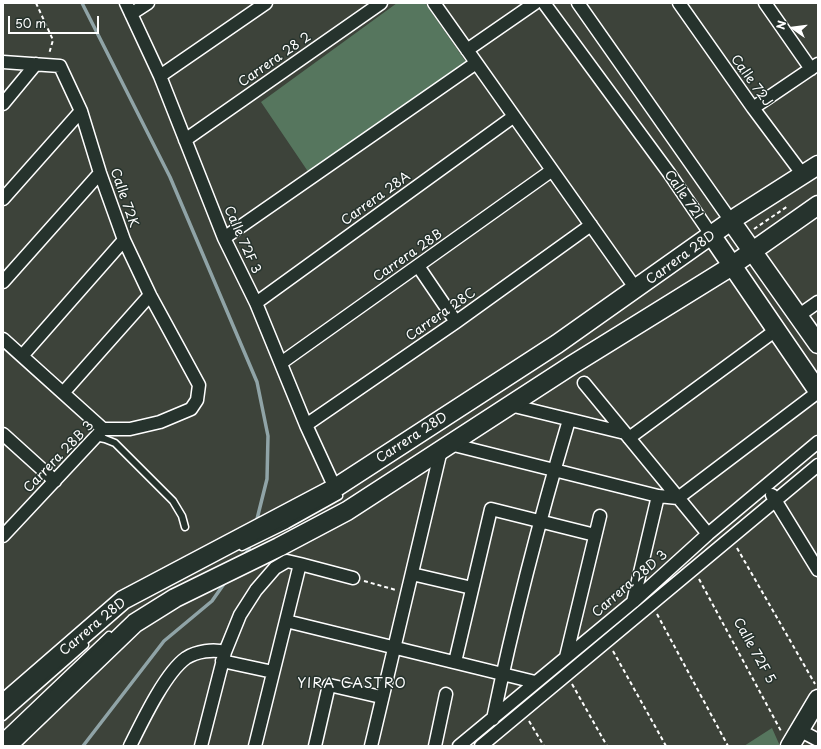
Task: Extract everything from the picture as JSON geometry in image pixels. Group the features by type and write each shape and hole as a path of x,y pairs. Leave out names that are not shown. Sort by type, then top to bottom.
{"street":[{"name":"Calle 72F 3","path":"126,3 160,76 224,238 256,303 306,426 340,490"},
{"path":"131,14 148,3"},
{"path":"160,76 266,3"},
{"name":"Carrera 28 2","path":"185,140 381,3"},
{"path":"434,3 636,290"},
{"path":"467,50 535,3"},
{"name":"Calle 72I","path":"544,3 669,173 818,392"},
{"name":"Calle 72I","path":"578,3 745,235 818,344"},
{"name":"Calle 72J","path":"678,3 805,179"},
{"path":"753,108 814,66 765,3"},
{"name":"Calle 72K","path":"3,62 60,66 81,111 100,173 124,240 150,295 199,385"},
{"path":"224,238 476,63"},
{"path":"3,104 41,65"},
{"path":"3,199 81,111"},
{"name":"Carrera 28A","path":"256,303 513,117"},
{"name":"Carrera 28D","path":"7,746 135,623 175,598 279,547 347,511 729,260 745,235 805,179 818,164"},
{"name":"Carrera 28B","path":"281,363 551,171"},
{"path":"3,282 100,173"},
{"name":"Carrera 28D","path":"3,704 124,600 196,566 290,518 340,490 636,290 714,240 745,235 818,205"},
{"name":"Carrera 28C","path":"306,426 456,322 591,225"},
{"path":"22,356 124,240"},
{"path":"418,266 456,322"},
{"path":"63,393 150,295"},
{"path":"798,316 818,302"},
{"path":"510,405 627,435 776,330"},
{"path":"3,339 63,393 99,433"},
{"path":"584,383 708,534"},
{"name":"Carrera 28B 3","path":"5,530 55,481 99,433 130,429 160,422 191,409 197,400 199,385"},
{"path":"371,746 393,648 445,447 658,496 678,498 818,392"},
{"path":"493,719 502,673 540,522 569,420"},
{"path":"3,434 55,481"},
{"name":"Carrera 28D 3","path":"460,746 535,682 633,602 708,534 818,442"},
{"path":"481,746 818,465"},
{"path":"766,486 818,570"},
{"path":"633,602 658,496"},
{"path":"455,662 491,509 595,535"},
{"path":"566,657 600,516"},
{"path":"202,746 223,657 240,615 256,590 275,568 287,561 353,578"},
{"path":"255,746 300,564"},
{"path":"412,574 472,588"},
{"path":"286,622 535,682"},
{"path":"130,746 145,716 172,671 187,658 202,652 217,650 223,657 273,672"},
{"path":"315,746 330,685 381,697"},
{"path":"435,746 446,694"},
{"path":"818,699 790,736 818,740"}],"lane":[{"path":"745,235 793,217 818,200"},
{"path":"99,433 115,444 164,491 178,507 185,527"},
{"path":"238,549 290,518"},
{"path":"175,580 196,566"},
{"path":"3,736 114,631"},
{"path":"3,717 92,639"}],"path":[{"path":"36,3 53,40 41,65"},
{"path":"745,235 788,206"},
{"path":"731,537 818,689"},
{"name":"Calle 72F 5","path":"693,569 790,736"},
{"path":"353,578 407,593"},
{"path":"651,604 728,746"},
{"path":"607,640 666,746"},
{"path":"567,674 607,746"},
{"path":"523,711 544,746"}],"green space":[{"path":"397,3 425,3 466,62 309,173 261,102"},
{"path":"772,728 780,746 744,746"}],"waterway":[{"path":"82,3 170,177 257,382 268,436 267,479 256,523"},
{"path":"244,556 249,549 250,542"},
{"path":"83,746 164,641 212,601 226,581"}],"district":[{"name":"YIRA CASTRO","path":"352,684"}]}
